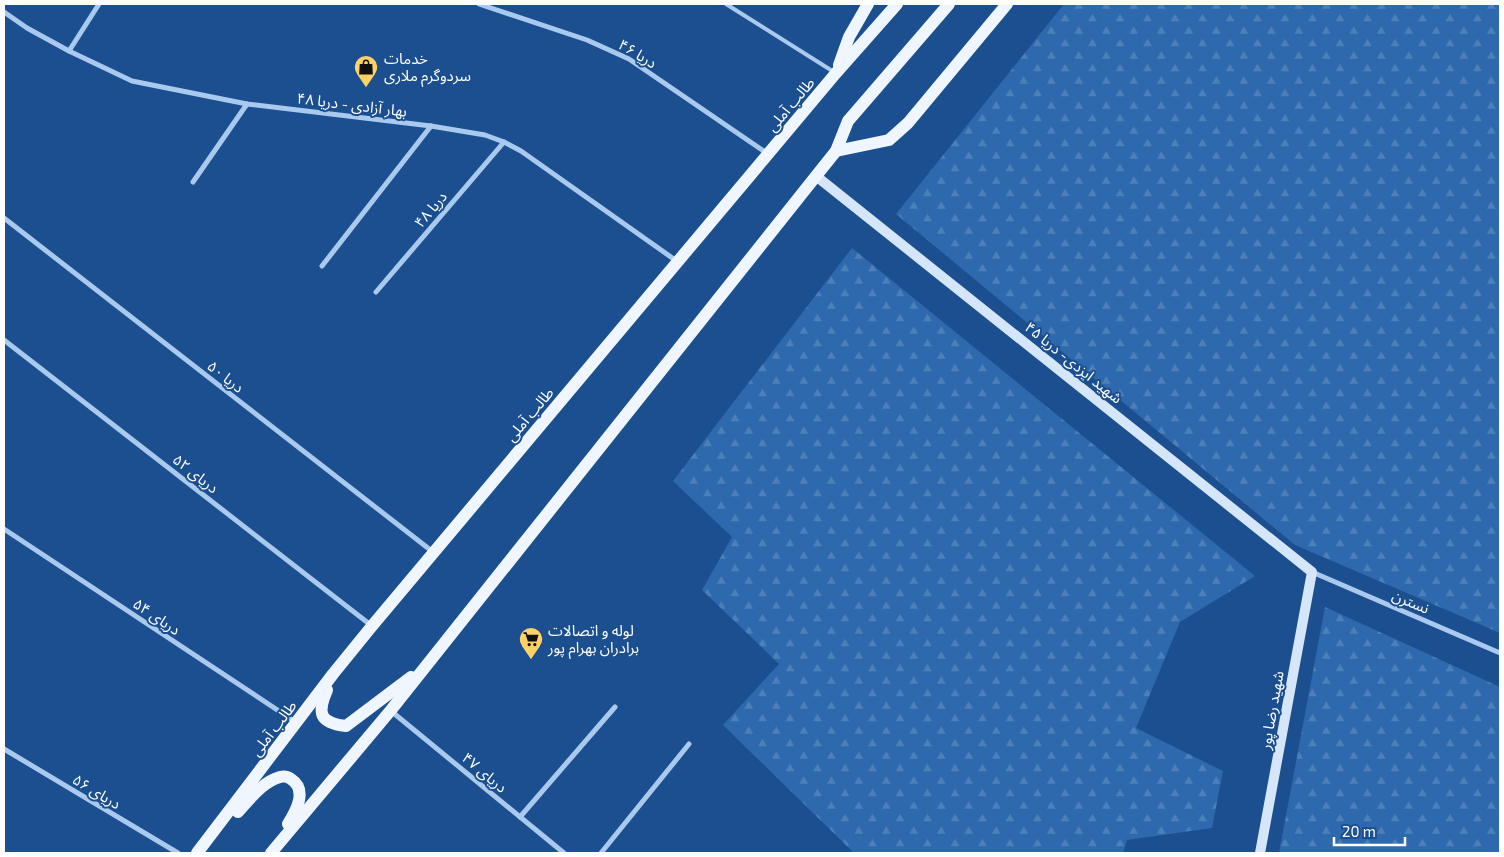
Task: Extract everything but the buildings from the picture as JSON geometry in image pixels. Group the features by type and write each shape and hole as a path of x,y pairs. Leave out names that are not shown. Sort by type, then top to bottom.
{"main road":[{"path":"836,73 849,37 868,4"},
{"name":"طالب آملی","path":"198,853 333,674 372,626 836,73 897,4"},
{"path":"272,852 391,710 836,151 848,122 949,4"},
{"path":"836,151 890,140 908,123 1007,4"},
{"path":"333,674 320,708 325,720 335,725 346,726 427,665"},
{"path":"198,853 262,786 279,777 287,776 294,781 300,796 296,810 272,852"}],"street":[{"path":"69,51 99,4"},
{"name":"دریا ۴۶","path":"479,4 587,40 629,59 769,154"},
{"name":"بهار آزادی - دریا ۴۸","path":"4,12 27,28 69,51 132,81 247,104 431,126 485,135 504,142 521,151 678,262"},
{"path":"193,182 247,104"},
{"path":"322,266 431,126"},
{"name":"دریا ۴۸","path":"376,292 504,142"},
{"name":"شهید ایزدی- دریا ۴۵","path":"816,176 1312,572"},
{"name":"دریا ۵۰","path":"4,218 433,552"},
{"name":"دریای ۵۲","path":"4,340 372,626"},
{"name":"دریای ۵۴","path":"4,529 297,723"},
{"name":"نسترن","path":"1312,572 1500,653"},
{"name":"شهید رضا پور","path":"1260,853 1312,572"},
{"path":"520,817 615,707"},
{"name":"دریای ۴۷","path":"391,710 564,853"},
{"path":"601,853 689,744"},
{"name":"دریای ۵۶","path":"4,749 178,853"}],"lane":[{"path":"726,4 836,73"}],"green space":[{"path":"1064,4 1500,4 1500,633 1295,545 896,214"},
{"path":"852,248 1255,576 1180,622 1136,728 1223,771 1212,828 1127,840 1123,853 854,853 723,725 779,664 702,590 732,537 673,481"},
{"path":"1325,607 1500,687 1500,853 1279,853"}],"place":[{"name":"خدمات سردوگرم ملاری","path":"366,88"},
{"name":"لوله و اتصالات برادران بهرام پور","path":"531,660"}]}
